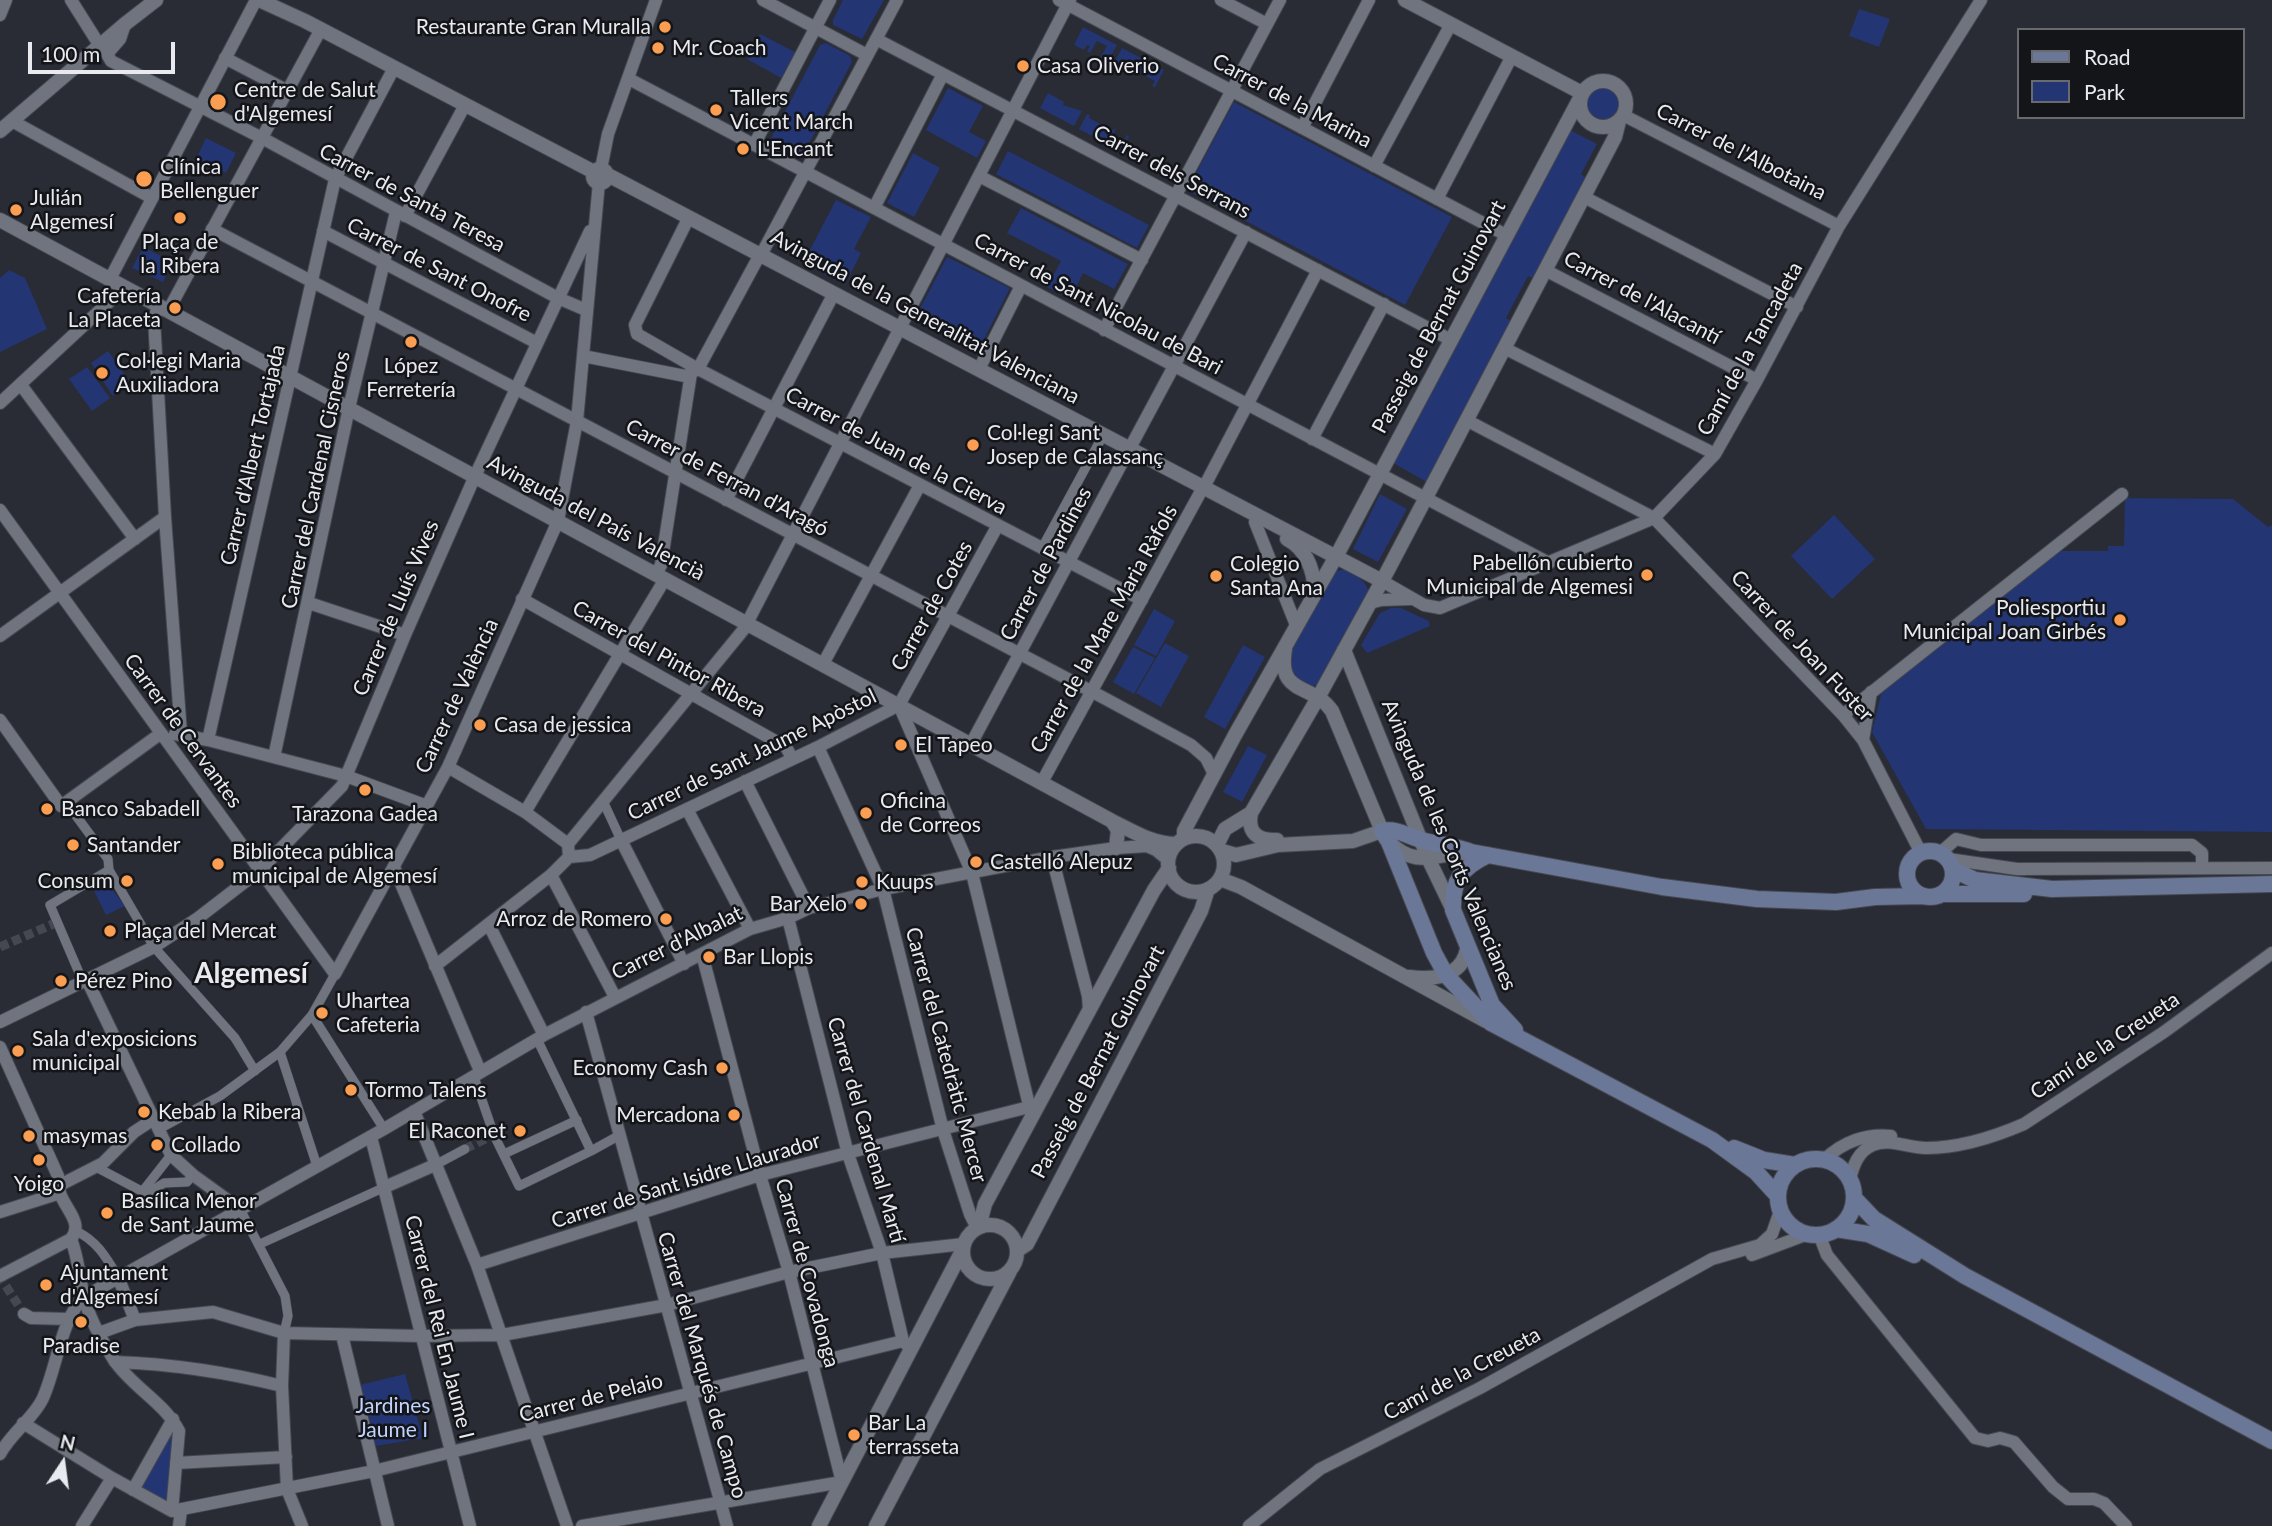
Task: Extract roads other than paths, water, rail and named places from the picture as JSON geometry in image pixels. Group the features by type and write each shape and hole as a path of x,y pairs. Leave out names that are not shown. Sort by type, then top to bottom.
{"main road":[{"path":"1385,836 1396,830 1421,840 1457,846 1471,852 1662,887 1756,899 1836,902 1943,894 2019,895 2052,889"},
{"name":"Avinguda de les Corts Valencianes","path":"1385,836 1434,953 1446,975 1490,1023 1510,1036 1532,1045"},
{"path":"1923,896 1910,886 1907,871 1909,864 1921,852 1934,851 1975,880 2052,889 2272,884"},
{"path":"1453,910 1453,894 1463,872 1488,855"},
{"path":"1943,894 1952,884 1948,860"},
{"path":"1875,897 1907,871"},
{"name":"Avinguda de les Corts Valencianes","path":"1453,910 1492,1005 1503,1019 1532,1045"},
{"path":"1532,1045 1712,1140 1764,1160 1796,1165"},
{"path":"1712,1140 1756,1172 1779,1203 1788,1223 1822,1233 1868,1234 1965,1276"},
{"path":"1779,1203 1785,1175 1796,1165 1810,1160 1824,1160 1838,1166 1850,1180 1854,1198 1847,1219 1822,1233"},
{"path":"1854,1198 1874,1219 1965,1276 2272,1441"}],"street":[{"path":"0,15 6,0"},
{"path":"71,0 100,46"},
{"path":"0,131 156,0"},
{"path":"110,279 257,0"},
{"name":"Avinguda de la Generalitat Valenciana","path":"257,0 321,29 899,331 1100,441 1129,452"},
{"name":"Avinguda de la Generalitat Valenciana","path":"268,0 305,21"},
{"name":"Carrer de València","path":"0,1212 60,1189 103,1163 134,1132 220,1096 280,1052 312,1015 394,867 448,767 558,521 577,421 595,221 608,134 656,0"},
{"path":"763,0 867,55"},
{"path":"754,145 830,0"},
{"path":"525,812 620,656 661,576 695,371 759,258 897,0"},
{"path":"1221,0 1267,24"},
{"path":"1104,330 1280,0"},
{"path":"1301,128 1369,0"},
{"path":"1405,0 1581,96"},
{"name":"Camí de la Tancadeta","path":"1382,581 1406,593 1423,606 1440,608 1654,518 1715,454 1839,226 1981,0"},
{"path":"435,966 551,875 603,801 747,623 944,245 1066,1"},
{"name":"Carrer de la Marina","path":"1066,1 1506,235"},
{"name":"Carrer de Santa Teresa","path":"125,24 120,39 109,50 108,57 111,61 261,138 558,298 586,310"},
{"path":"1374,166 1451,24"},
{"path":"180,727 154,318 212,229 321,29"},
{"name":"Carrer dels Serrans","path":"876,38 1451,340"},
{"path":"1437,199 1512,56"},
{"path":"225,58 288,91"},
{"name":"Carrer d'Albert Tortajada","path":"208,740 335,178 394,68"},
{"path":"874,208 943,74"},
{"name":"Carrer de Sant Nicolau de Bari","path":"629,79 1549,563"},
{"path":"1330,842 1302,838 1259,838 1251,830 1251,813 1382,581 1615,137 1626,105 1624,94 1614,83 1604,80 1593,82 1581,96 1581,113 1591,124 1605,127 1621,118"},
{"name":"Passeig de Bernat Guinovart","path":"1180,841 1581,96"},
{"name":"Carrer del Cardenal Cisneros","path":"274,757 349,408 386,264 401,214 464,105"},
{"name":"Carrer de l'Albotaina","path":"1621,118 1839,226"},
{"path":"12,121 152,198"},
{"name":"Avinguda de la Generalitat Valenciana","path":"601,176 686,223 759,258 831,299 979,369 1129,452 1335,556"},
{"path":"979,176 1142,260"},
{"path":"1584,197 1797,307"},
{"name":"Avinguda del País Valencià","path":"0,220 1112,821 1163,844 1180,841"},
{"name":"Carrer de Lluís Vives","path":"153,947 198,918 259,871 342,786 475,476 595,221"},
{"name":"Carrer de Juan de la Cierva","path":"686,223 635,325 635,332 695,371 841,443 1142,600"},
{"name":"Carrer de Ferran d'Aragó","path":"212,229 1191,745 1206,758 1214,774"},
{"name":"Carrer de Sant Onofre","path":"323,232 537,342"},
{"name":"Carrer de Pardines","path":"971,744 1246,232"},
{"name":"Carrer de la Mare Maria Ràfols","path":"1042,782 1248,405 1318,270"},
{"name":"Carrer de l'Alacantí","path":"1545,270 1757,380"},
{"path":"979,369 1021,286"},
{"path":"0,403 125,288"},
{"path":"726,500 831,299"},
{"path":"1311,439 1384,304"},
{"path":"1504,348 1715,454"},
{"path":"583,356 685,376 695,371"},
{"path":"21,385 135,539"},
{"name":"Carrer de Joan Fuster","path":"1466,420 1654,518 1843,715 1863,740 1921,852"},
{"path":"1042,548 1100,441"},
{"path":"822,664 920,485"},
{"name":"Avinguda de la Generalitat Valenciana","path":"1202,490 1293,542 1303,552 1313,573 1315,594"},
{"path":"1843,715 2122,494"},
{"name":"Carrer de Cervantes","path":"0,510 335,974"},
{"path":"0,636 165,517"},
{"path":"1255,522 1296,625"},
{"name":"Carrer de Cotes","path":"899,705 998,525"},
{"path":"1335,556 1382,581"},
{"name":"Carrer del Pintor Ribera","path":"522,599 786,747 792,758"},
{"name":"Camí de la Tancadeta","path":"1370,603 1390,599 1412,600"},
{"path":"309,603 405,635"},
{"name":"Avinguda de les Corts Valencianes","path":"1285,644 1283,670 1287,679 1298,689 1319,696 1332,711 1385,836"},
{"name":"Avinguda de les Corts Valencianes","path":"1344,650 1421,840 1453,910"},
{"path":"1863,740 1871,692"},
{"path":"899,705 972,873 1030,1112"},
{"name":"Carrer de Sant Jaume Apòstol","path":"568,850 590,855 818,747 899,705"},
{"path":"0,720 108,859 108,870 153,947 235,1038 255,1071"},
{"path":"66,805 171,728 180,727 208,740 346,776 427,806"},
{"name":"Carrer del Catedràtic Mercer","path":"818,747 883,890 943,1130 978,1228"},
{"path":"448,767 525,812 568,850"},
{"path":"745,781 809,908"},
{"path":"603,801 684,964"},
{"path":"687,809 750,929"},
{"path":"1251,813 1225,829 1219,848 1224,861 1220,879 1208,889 1200,891 1183,888 1176,883 1168,864 1180,841 1202,836 1219,848 1236,855 1278,845 1353,841 1385,836 1409,857 1429,858 1471,852"},
{"path":"1112,821 1118,830 1116,848"},
{"path":"2202,868 2202,853 2192,845 1981,845 1956,839 1948,860 2017,869 2272,868"},
{"name":"Carrer d'Albalat","path":"84,1297 370,1137 540,1037 750,929 788,918 809,908 883,890 1052,857 1147,846 1156,850 1168,864"},
{"path":"1052,857 1088,996 1089,1010"},
{"name":"Passeig de Bernat Guinovart","path":"978,1228 985,1204 1030,1112 1168,864"},
{"path":"394,867 477,1074 493,1136 519,1186 620,1135"},
{"path":"108,870 50,905 55,923 171,1154 193,1175 244,1208 285,1296 288,1316 284,1333 282,1386 287,1489 302,1526"},
{"path":"551,875 615,997"},
{"path":"1220,879 1241,887 1490,1023"},
{"name":"Passeig de Bernat Guinovart","path":"1018,1250 1027,1244 1201,911 1208,889"},
{"name":"Carrer del Cardenal Martí","path":"788,918 848,1154 882,1253 907,1345"},
{"path":"489,925 590,1151"},
{"path":"0,1022 153,947"},
{"path":"1405,976 1423,979 1446,975 1464,962 1467,949"},
{"name":"Camí de la Creueta","path":"1850,1180 1856,1160 1863,1151 1877,1144 1892,1143 1927,1149 1980,1140 2024,1124 2164,1032 2272,953"},
{"name":"Carrer de Covadonga","path":"702,954 760,1175 789,1272 842,1482"},
{"name":"Carrer del Marqués de Campo","path":"586,1012 727,1526"},
{"path":"312,1015 384,1129"},
{"path":"0,1047 58,1176 60,1189 75,1222 73,1239 84,1297 99,1333 115,1362 134,1384 173,1419 179,1431 176,1463 179,1526"},
{"path":"280,1052 317,1166"},
{"path":"414,1111 477,1265 567,1526"},
{"name":"Carrer de Sant Isidre Llaurador","path":"477,1265 760,1175 943,1130 1030,1112"},
{"path":"504,1154 577,1120"},
{"name":"Camí de la Creueta","path":"1824,1160 1851,1142 1873,1135 1895,1136 1947,1146"},
{"name":"Carrer del Rei En Jaume I","path":"370,1137 470,1526"},
{"path":"260,1244 465,1149"},
{"path":"142,1192 171,1154"},
{"path":"96,1167 147,1194 164,1183 187,1182 193,1175"},
{"name":"Camí de la Creueta","path":"1249,1526 1320,1469 1480,1388 1712,1259 1760,1245 1772,1234 1779,1203"},
{"path":"819,1526 907,1345 963,1247 978,1228 992,1225 1004,1229 1013,1238 1018,1250 1016,1262 876,1526"},
{"path":"1822,1233 1827,1255 1976,1437 1988,1441 2000,1438 2014,1442 2053,1487 2068,1499 2104,1503 2126,1526"},
{"name":"Camí de la Creueta","path":"1700,1266 1757,1254 1822,1233"},
{"path":"0,1276 73,1239 89,1237 101,1249 118,1277 135,1320"},
{"path":"963,1247 968,1269 978,1277 995,1280 1010,1272"},
{"path":"99,1333 135,1320 213,1312 284,1333 502,1335 667,1305 789,1272 882,1253 963,1247"},
{"path":"0,1454 8,1439 42,1401 57,1361 68,1319 84,1297"},
{"path":"24,1314 31,1318 68,1319"},
{"path":"342,1335 388,1526"},
{"name":"Carrer de Pelaio","path":"177,1510 374,1471 690,1393 907,1345"},
{"path":"115,1362 157,1363 230,1373 282,1386"},
{"path":"133,1490 173,1419"},
{"path":"23,1423 133,1490 177,1510"},
{"path":"176,1463 286,1457"},
{"path":"82,1526 112,1478"},
{"path":"582,1526 842,1482"}],"tunnel":[{"path":"0,947 53,924"},
{"path":"465,1149 491,1136"},
{"path":"4,1274 2,1280 24,1314"}],"place":[{"name":"Restaurante Gran Muralla","path":"665,27"},
{"name":"Mr. Coach","path":"658,48"},
{"name":"Casa Oliverio","path":"1023,66"},
{"name":"Centre de Salut d'Algemesí","path":"218,102"},
{"name":"Tallers Vicent March","path":"716,110"},
{"name":"L'Encant","path":"743,149"},
{"name":"Clínica Bellenguer","path":"144,179"},
{"name":"Julián Algemesí","path":"16,210"},
{"name":"Plaça de la Ribera","path":"180,218"},
{"name":"Cafetería La Placeta","path":"175,308"},
{"name":"López Ferretería","path":"411,342"},
{"name":"Col·legi Maria Auxiliadora","path":"102,373"},
{"name":"Col·legi Sant Josep de Calassanç","path":"973,445"},
{"name":"Pabellón cubierto Municipal de Algemesi","path":"1647,575"},
{"name":"Colegio Santa Ana","path":"1216,576"},
{"name":"Poliesportiu Municipal Joan Girbés","path":"2120,620"},
{"name":"Casa de jessica","path":"480,725"},
{"name":"El Tapeo","path":"901,745"},
{"name":"Tarazona Gadea","path":"365,790"},
{"name":"Banco Sabadell","path":"47,809"},
{"name":"Oficina de Correos","path":"866,813"},
{"name":"Santander","path":"73,845"},
{"name":"Castelló Alepuz","path":"976,862"},
{"name":"Biblioteca pública municipal de Algemesí","path":"218,864"},
{"name":"Consum","path":"127,881"},
{"name":"Kuups","path":"862,882"},
{"name":"Bar Xelo","path":"861,904"},
{"name":"Arroz de Romero","path":"666,919"},
{"name":"Plaça del Mercat","path":"110,931"},
{"name":"Bar Llopis","path":"709,957"},
{"name":"Pérez Pino","path":"61,981"},
{"name":"Uhartea Cafeteria","path":"322,1013"},
{"name":"Sala d'exposicions municipal","path":"18,1051"},
{"name":"Economy Cash","path":"722,1068"},
{"name":"Tormo Talens","path":"351,1090"},
{"name":"Kebab la Ribera","path":"144,1112"},
{"name":"Mercadona","path":"734,1115"},
{"name":"El Raconet","path":"520,1131"},
{"name":"masymas","path":"29,1136"},
{"name":"Collado","path":"157,1145"},
{"name":"Yoigo","path":"39,1160"},
{"name":"Basílica Menor de Sant Jaume","path":"107,1213"},
{"name":"Ajuntament d'Algemesí","path":"46,1285"},
{"name":"Paradise","path":"81,1322"},
{"name":"Bar La terrasseta","path":"854,1435"}],"district":[{"name":"Algemesí","path":"251,974"}],"park label":[{"name":"Jardines Jaume I","path":"393,1418"}]}
